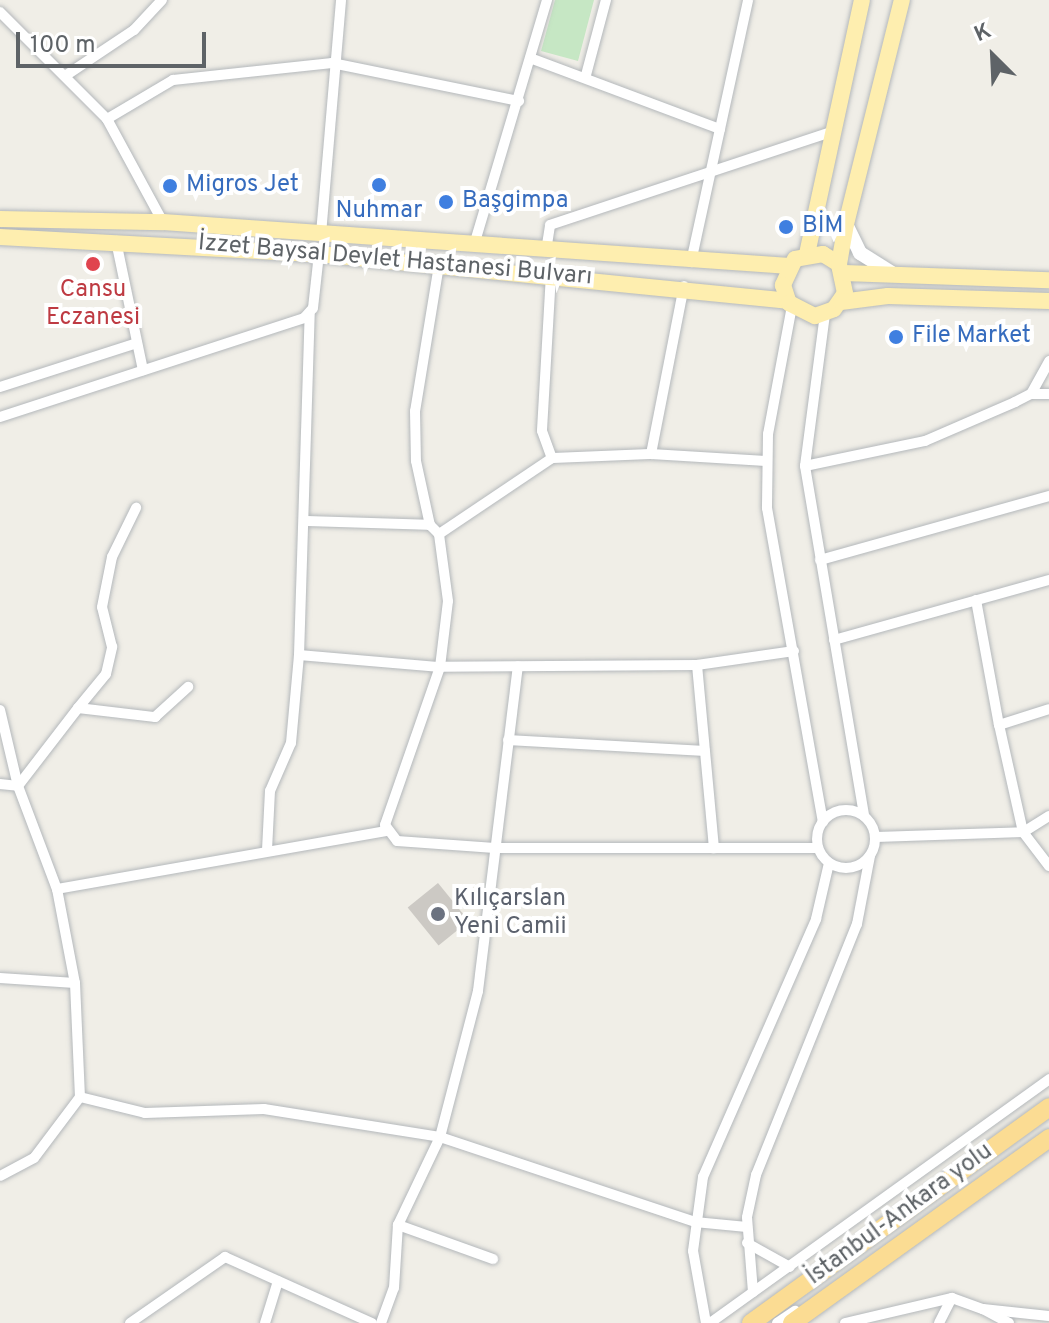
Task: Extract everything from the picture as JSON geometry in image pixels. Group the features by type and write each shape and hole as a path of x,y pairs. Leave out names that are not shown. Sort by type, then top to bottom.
{"highway":[{"name":"İstanbul-Ankara yolu","path":"751,1323 1049,1107"},
{"path":"792,1323 1049,1138"}],"main road":[{"path":"862,0 807,254 789,266 790,303 825,314 841,302 888,296 1049,301"},
{"path":"841,302 846,224 902,0"},
{"name":"İzzet Baysal Devlet Hastanesi Bulvarı","path":"0,219 163,222 691,262 789,266"},
{"path":"846,224 868,260 900,276"},
{"name":"İzzet Baysal Devlet Hastanesi Bulvarı","path":"0,237 319,254 685,285 790,303"},
{"path":"807,254 842,268 900,276 1049,280"}],"street":[{"path":"65,76 134,30 162,0"},
{"path":"321,234 332,63 341,0"},
{"path":"474,245 547,0"},
{"path":"586,75 606,0"},
{"path":"691,262 748,0"},
{"path":"0,12 107,119 163,222"},
{"path":"530,58 586,75 720,129"},
{"path":"107,119 173,80 332,63 519,101"},
{"path":"546,251 550,225 834,131"},
{"path":"116,241 143,370"},
{"path":"267,850 270,791 291,743 299,655 310,314 319,254"},
{"path":"387,831 440,667 448,601 415,411 439,265"},
{"path":"551,274 542,431 552,458"},
{"path":"651,454 685,285"},
{"path":"790,303 766,461 823,822 818,848 829,863 849,868 870,856"},
{"path":"0,417 310,314"},
{"path":"753,1292 747,1227 756,1175 857,924 876,837 864,816 805,466 825,314"},
{"path":"0,387 137,343"},
{"path":"1031,394 1049,361"},
{"path":"805,466 925,441 1031,394 1049,394"},
{"path":"304,521 435,529 552,458 651,454 766,461"},
{"path":"820,560 1049,496"},
{"path":"18,786 106,674 112,647 102,607 112,557 136,508"},
{"path":"834,640 1049,580"},
{"path":"976,600 1023,832 1049,866"},
{"path":"299,655 440,667 697,665 794,651"},
{"path":"697,665 714,848"},
{"path":"381,1323 394,1288 398,1225 440,1137 478,991 518,666"},
{"path":"78,708 155,717 188,687"},
{"path":"999,725 1049,709"},
{"path":"0,710 18,786 57,889 75,983 80,1097 34,1158 0,1176"},
{"path":"508,740 705,751"},
{"path":"0,784 18,786"},
{"path":"823,822 840,811 864,816"},
{"path":"876,837 1023,832 1049,816"},
{"path":"57,889 387,831"},
{"path":"387,831 397,841 495,848 818,848"},
{"path":"829,863 816,919 703,1177 695,1222 708,1323 1049,1079"},
{"path":"0,978 75,983"},
{"path":"80,1097 145,1113 264,1109 440,1137 695,1222 747,1227"},
{"path":"777,1323 1049,1148"},
{"path":"398,1225 493,1259"},
{"path":"747,1243 790,1267"},
{"path":"130,1323 225,1257 372,1323"},
{"path":"265,1323 278,1281"},
{"path":"939,1323 952,1298"},
{"path":"845,1323 952,1298 1012,1323 1018,1310"},
{"path":"983,1309 1018,1310 1049,1316"}],"green space":[{"path":"555,0 594,0 578,61 541,51"}],"building":[{"name":"Kılıçarslan Yeni Camii","path":"438,883 469,921 439,946 408,908"}],"place":[{"name":"Nuhmar","path":"379,185"},
{"name":"Migros Jet","path":"170,186"},
{"name":"Başgimpa","path":"446,202"},
{"name":"BİM","path":"786,227"},
{"name":"Cansu Eczanesi","path":"93,264"},
{"name":"File Market","path":"896,337"},
{"name":"Kılıçarslan Yeni Camii","path":"438,914"}]}
